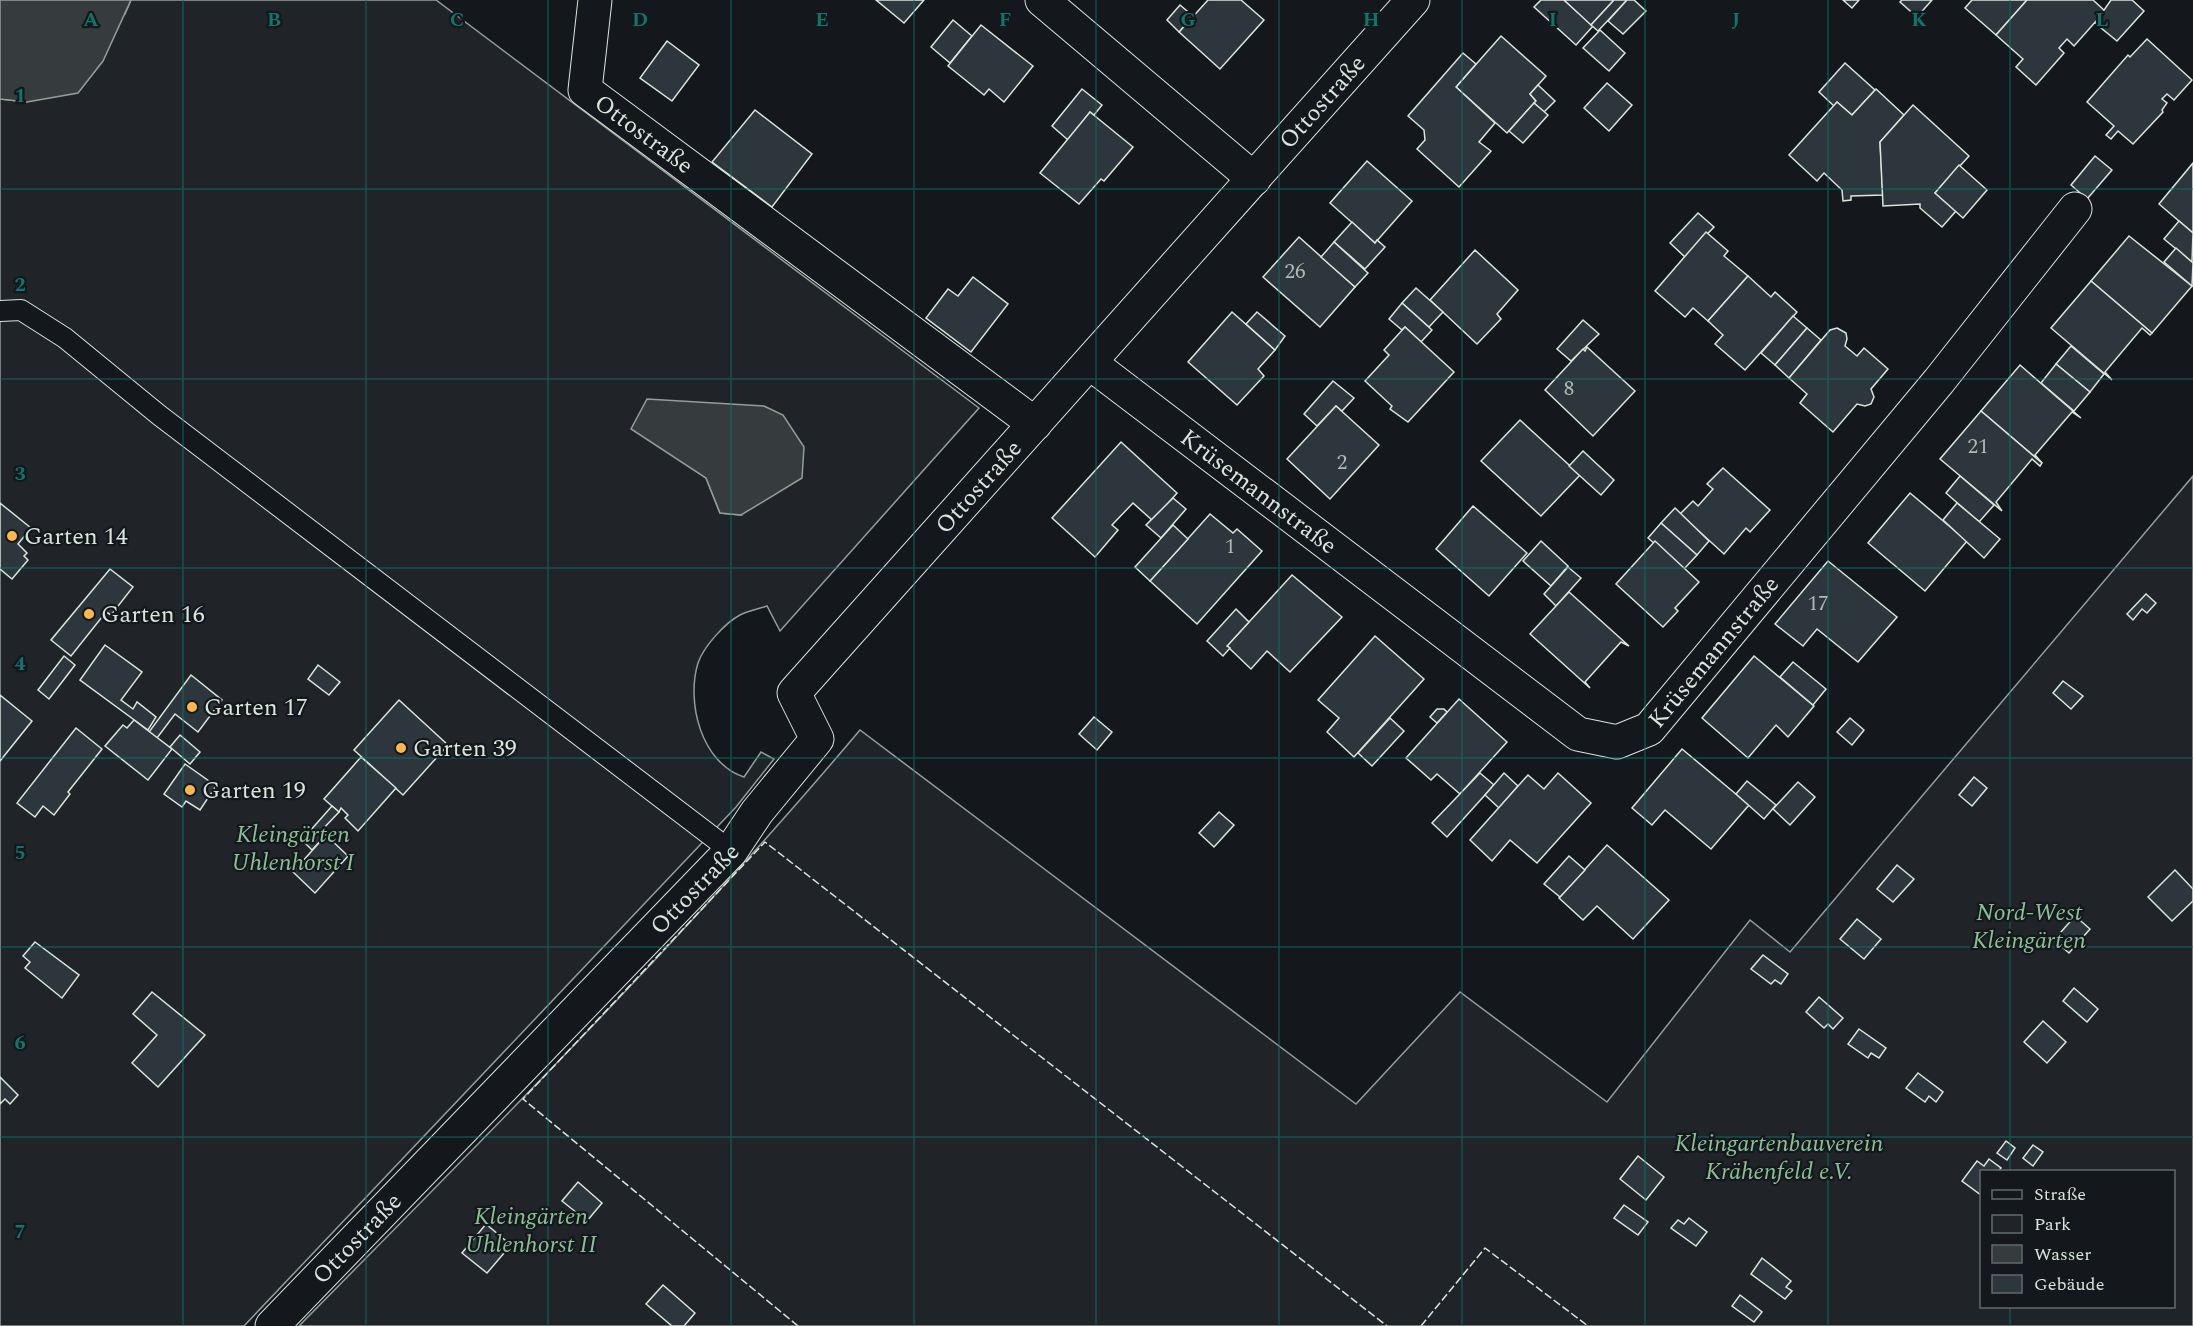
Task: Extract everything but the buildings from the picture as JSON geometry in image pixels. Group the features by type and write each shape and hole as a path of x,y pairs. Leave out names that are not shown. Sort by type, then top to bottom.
{"street":[{"name":"Ottostraße","path":"595,0 585,90 1035,424"},
{"path":"1042,0 1254,179"},
{"name":"Ottostraße","path":"272,1326 731,851 757,812 817,739 794,693 1413,0"},
{"name":"Krüsemannstraße","path":"1090,363 1578,734 1617,742 1649,729 1939,381 2075,209"}],"lane":[{"path":"0,311 21,310 65,338 178,430 731,851"}],"green space":[{"name":"Kleingärten Uhlenhorst I","path":"131,0 436,0 979,408 780,631 767,606 740,615 710,642 698,663 694,695 700,729 707,745 729,770 744,777 761,752 774,759 736,807 244,1326 0,1326 0,99 27,102 125,14","holes":["706,478 741,515 720,513"]},
{"path":"2193,476 2193,1326 299,1326 656,959 793,808 860,730 1356,1104 1460,992 1607,1102 1750,920 1790,952"}],"water":[{"path":"0,0 131,0 103,61 78,93 27,102 0,99"},
{"path":"647,399 764,406 783,415 804,447 802,478 741,515 720,513 706,478 631,429"}],"fence":[{"path":"798,1326 523,1099 765,842 1387,1326"},
{"path":"1421,1326 1485,1248 1588,1326"}],"place":[{"name":"Garten 14","path":"12,536"},
{"name":"Garten 16","path":"89,614"},
{"name":"Garten 17","path":"192,707"},
{"name":"Garten 39","path":"401,748"},
{"name":"Garten 19","path":"190,790"}],"park label":[{"name":"Nord-West Kleingärten","path":"2029,926"},
{"name":"Kleingartenbauverein Krähenfeld e.V.","path":"1779,1157"},
{"name":"Kleingärten Uhlenhorst II","path":"531,1230"}]}
